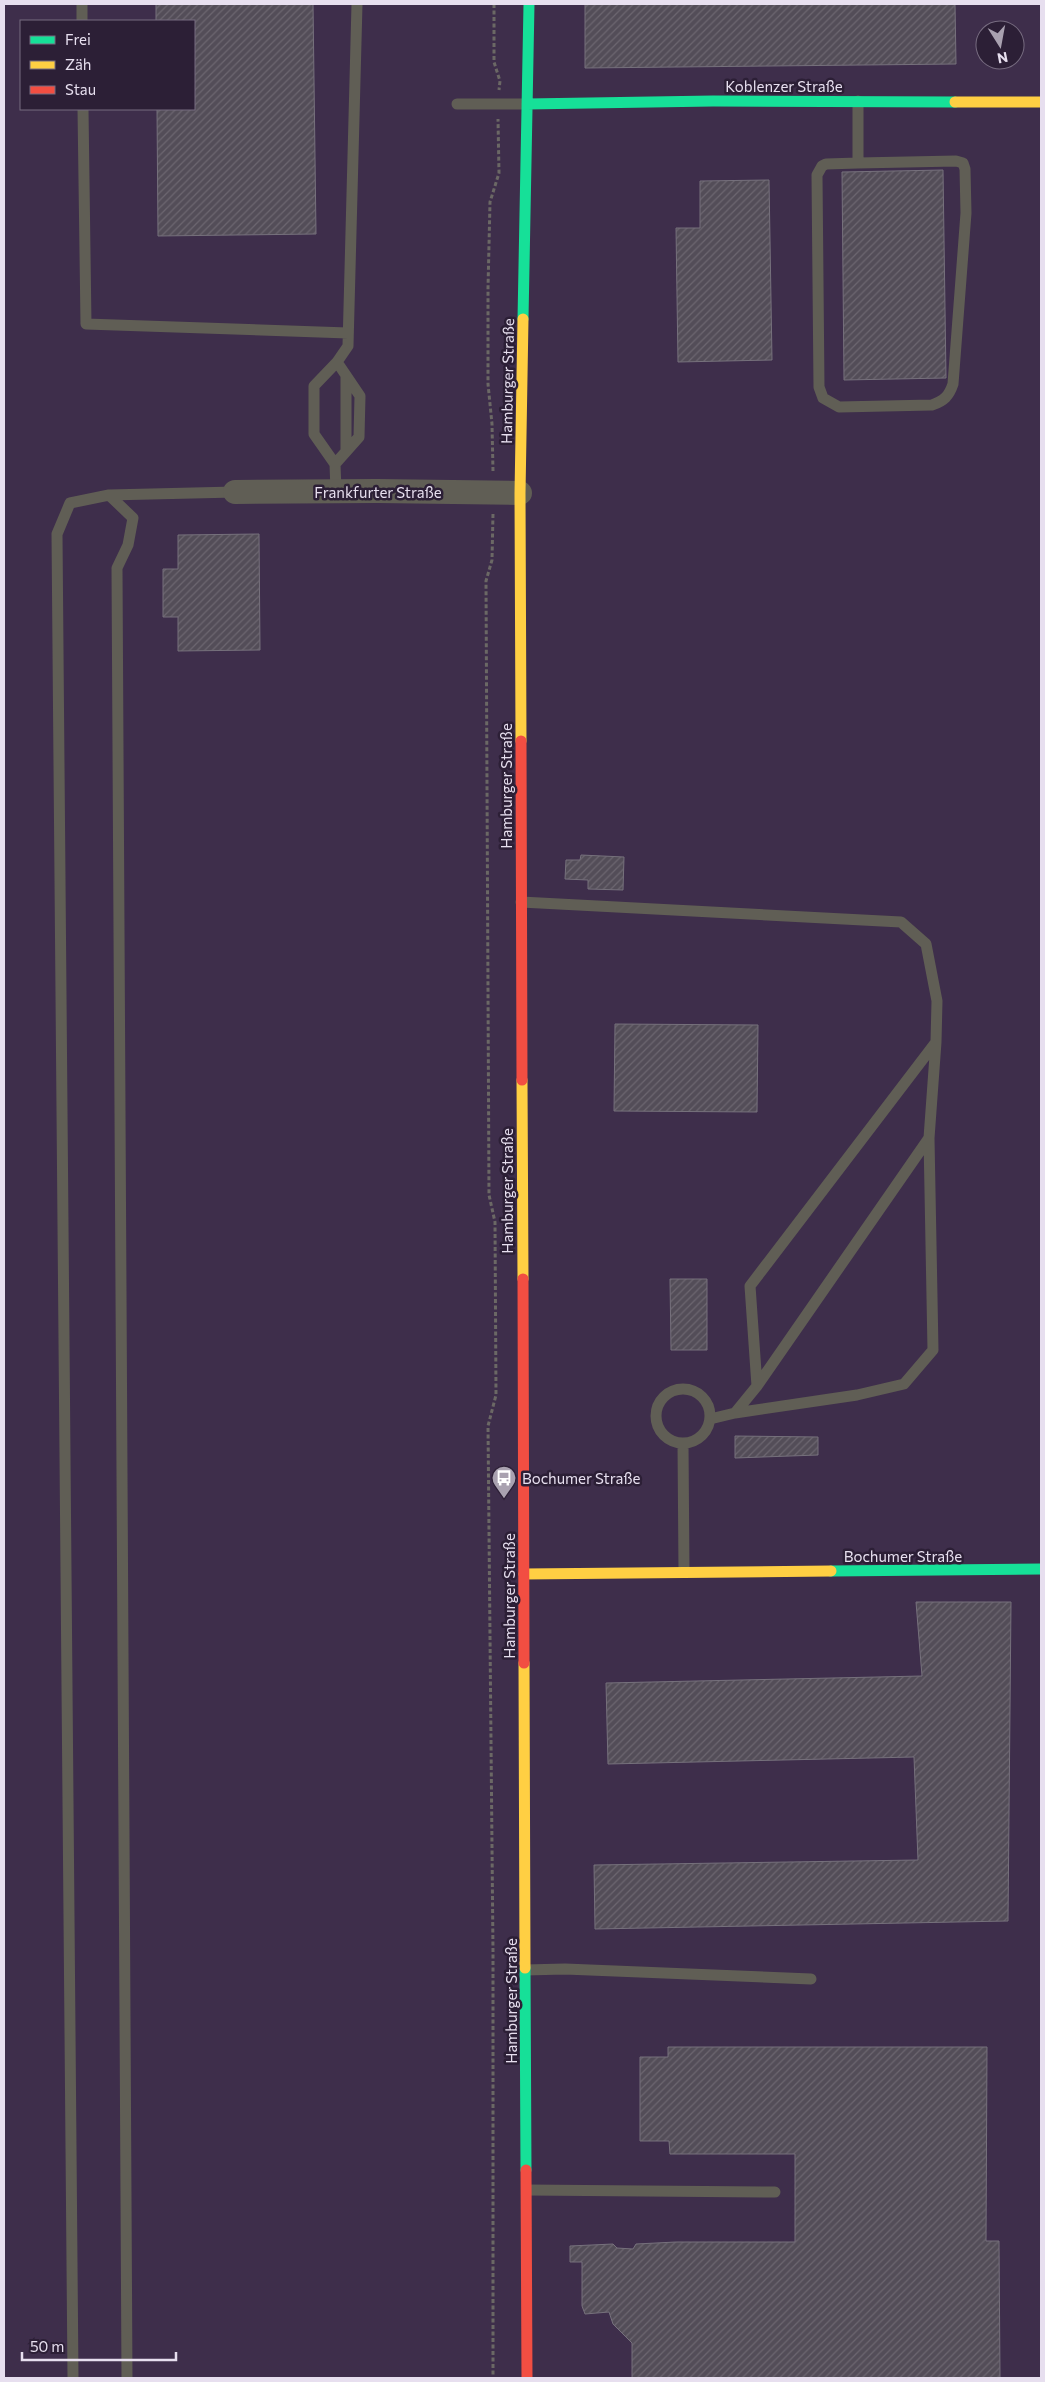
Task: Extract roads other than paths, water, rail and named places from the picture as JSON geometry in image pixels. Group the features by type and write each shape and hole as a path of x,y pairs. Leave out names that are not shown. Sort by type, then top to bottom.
{"street":[{"name":"Hamburger Straße","path":"527,2378 520,493 529,4"},
{"name":"Koblenzer Straße","path":"527,104 1041,102"},
{"name":"Frankfurter Straße","path":"235,492 520,493"},
{"name":"Bochumer Straße","path":"524,1574 1041,1569"}],"lane":[{"path":"82,4 82,20"},
{"path":"336,491 335,464 314,434 314,386 337,362 348,346 358,4"},
{"path":"858,102 858,163"},
{"path":"458,104 527,104"},
{"path":"83,110 86,324 348,333"},
{"path":"956,161 962,163 965,169 966,212 953,384 950,393 944,401 932,405 839,407 823,398 819,387 817,176 822,166 826,164 858,163 956,161"},
{"path":"335,464 359,437 360,396 337,362"},
{"path":"73,2378 57,534 70,503 109,495 235,492"},
{"path":"109,495 133,518 128,545 118,568 127,2378"},
{"path":"521,902 901,922 926,944 937,1001 929,1138 933,1350 904,1384 857,1395 735,1412 710,1419"},
{"path":"757,1386 750,1286 936,1042"},
{"path":"735,1412 757,1386 929,1138"},
{"path":"677,1390 690,1390 701,1396 709,1406 710,1419 706,1432 696,1440 683,1443 670,1440 661,1431 656,1419 658,1406 665,1396 677,1390"},
{"path":"683,1443 684,1572"},
{"path":"525,1970 575,1969 812,1979"},
{"path":"526,2190 775,2192"}],"place":[{"name":"Bochumer Straße","path":"504,1499"}]}
